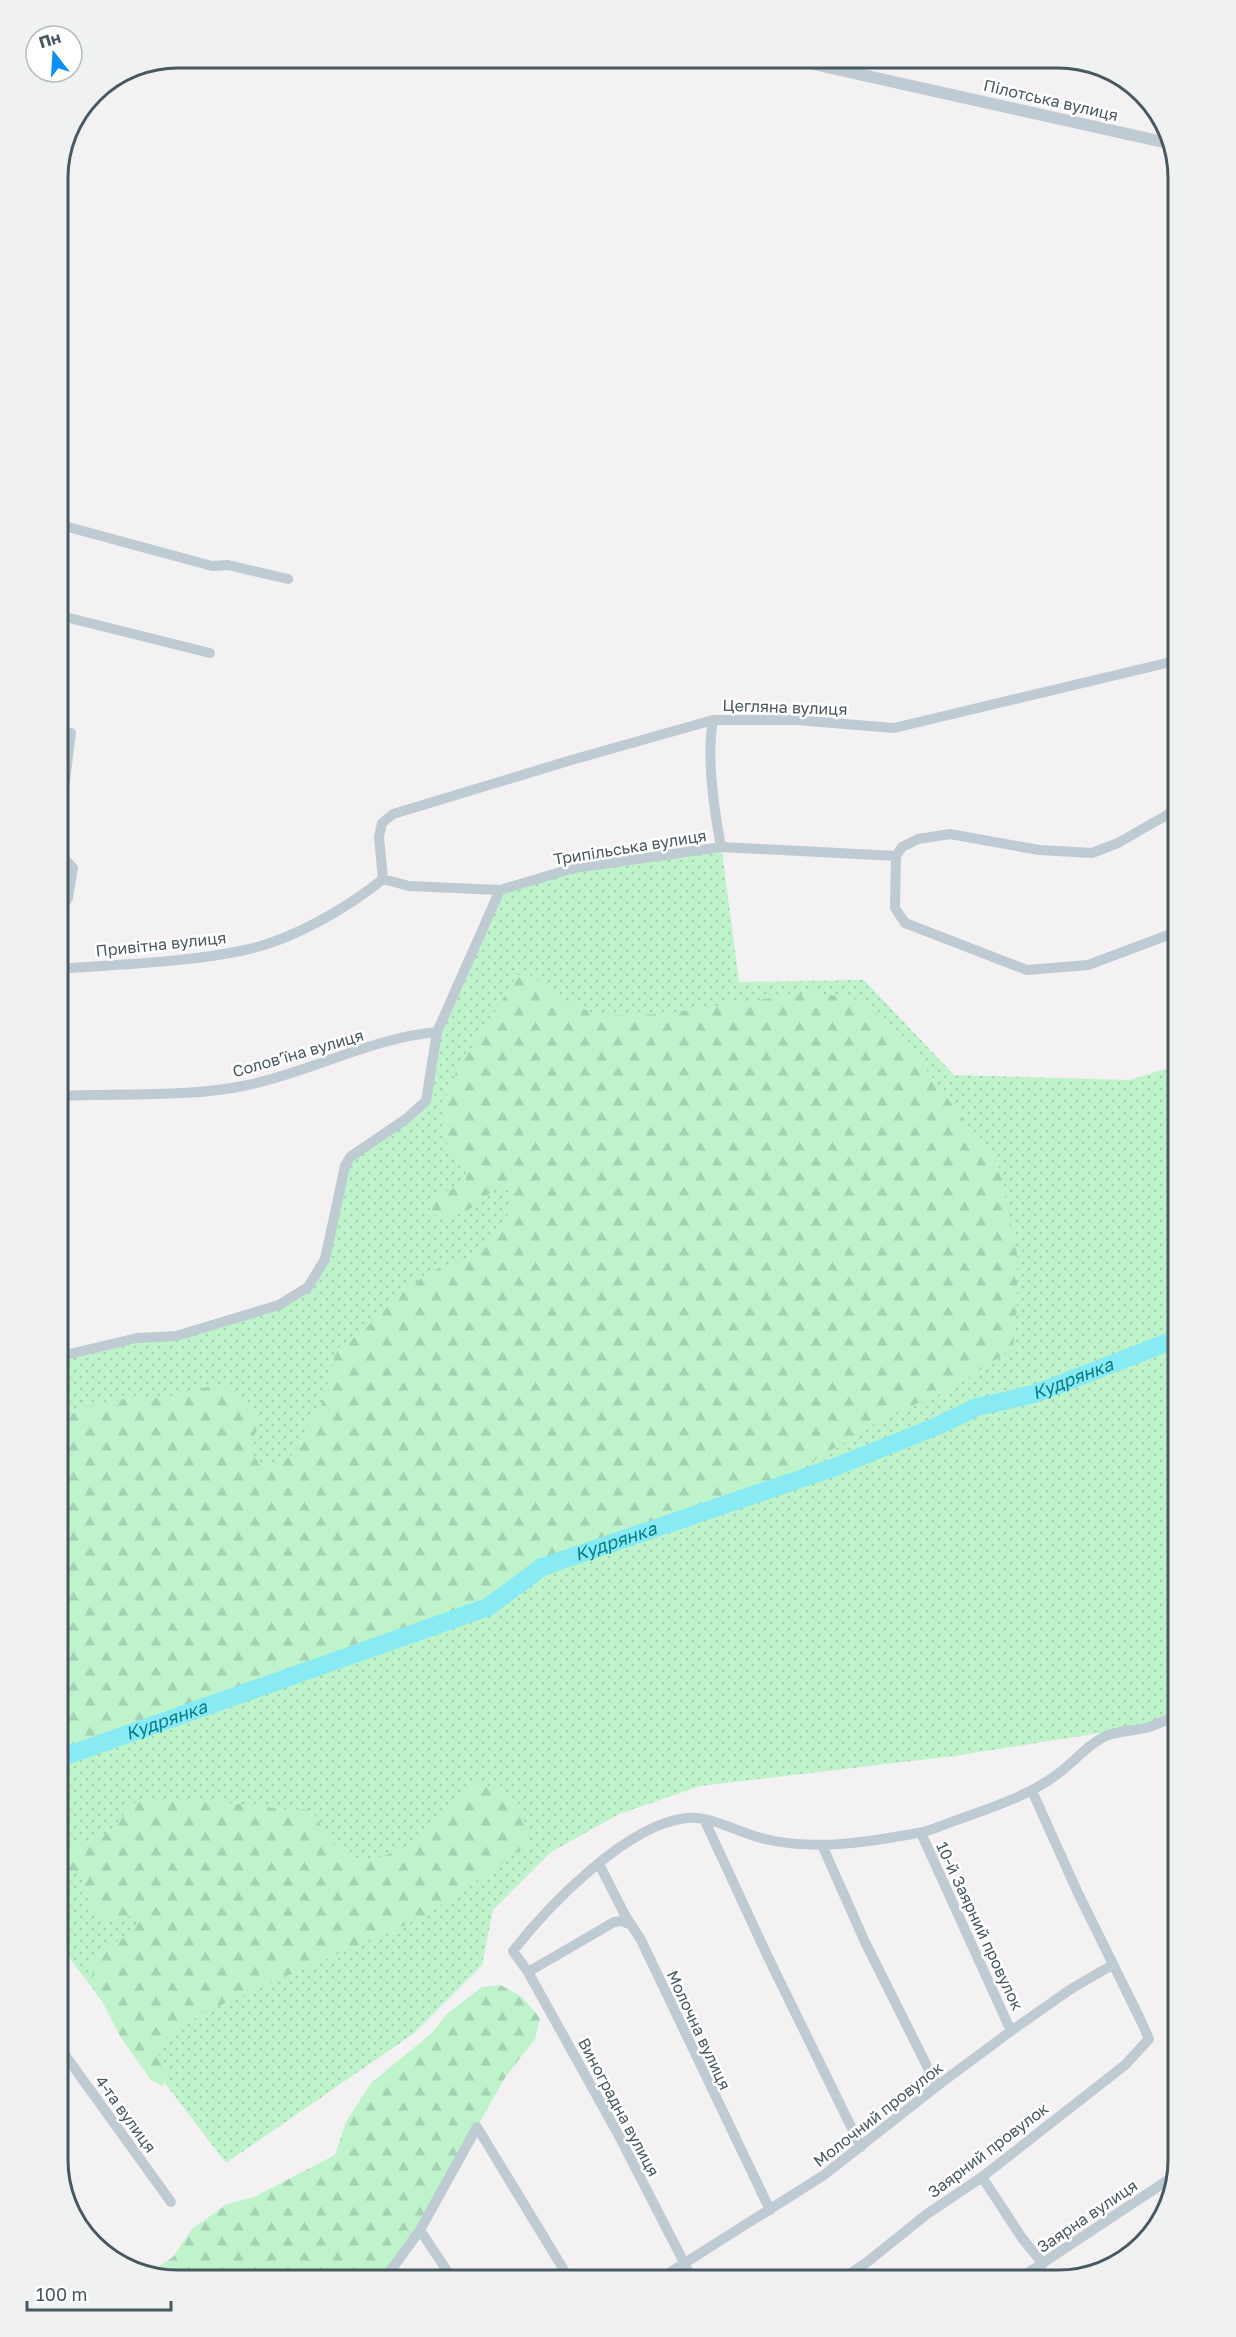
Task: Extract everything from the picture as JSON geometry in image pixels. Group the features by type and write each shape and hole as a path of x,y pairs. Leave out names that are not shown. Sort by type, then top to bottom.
{"street":[{"name":"Пілотська вулиця","path":"831,68 1163,142"},
{"path":"68,527 212,566 228,565 288,579"},
{"path":"68,618 210,653"},
{"name":"Цегляна вулиця","path":"383,879 379,837 382,823 393,814 713,720 796,720 894,728 1168,663"},
{"path":"713,720 709,739 721,847"},
{"path":"68,750 70,733"},
{"path":"1168,814 1118,843 1092,853 1039,850 950,834 918,839 902,847 896,856 896,908 905,923 1027,970 1088,965 1168,936"},
{"name":"Трипільська вулиця","path":"500,890 574,868 721,847 896,856"},
{"path":"68,863 73,868 68,898"},
{"path":"68,1354 137,1338 176,1336 279,1305 308,1287 325,1259 345,1166 350,1158 406,1119 426,1101 437,1032 500,890 409,886 383,879"},
{"name":"Привітна вулиця","path":"68,968 195,958 247,949 309,927 383,879"},
{"name":"Соловʼїна вулиця","path":"68,1096 208,1092 250,1084 393,1041 437,1032"},
{"path":"599,1864 657,1826 688,1818 704,1819 765,1839 822,1845 862,1843 921,1833 1032,1791 1059,1773 1093,1743 1107,1735 1147,1728 1168,1719"},
{"path":"1032,1791 1112,1965"},
{"path":"704,1819 766,1955 861,2147"},
{"name":"10-й Заярний провулок","path":"921,1833 1011,2031"},
{"path":"822,1845 865,1942 937,2086"},
{"name":"Молочна вулиця","path":"599,1864 641,1940 770,2210"},
{"name":"Виноградна вулиця","path":"599,1864 570,1886 513,1951 528,1971 618,2134 686,2270"},
{"path":"528,1971 614,1922 622,1921 631,1925"},
{"name":"Молочний провулок","path":"674,2270 824,2175 1011,2031 1071,1989 1112,1965"},
{"name":"Заярний провулок","path":"856,2270 1125,2065 1149,2039 1112,1965"},
{"name":"4-та вулиця","path":"68,2059 171,2202"},
{"path":"392,2269 420,2230 477,2127 564,2269"},
{"path":"982,2176 1022,2238 1043,2264"},
{"name":"Заярна вулиця","path":"1033,2270 1166,2181"},
{"path":"420,2230 446,2269"}],"green space":[{"path":"722,851 739,982 864,980 954,1075 1129,1080 1168,1068 1168,1716 1146,1725 954,1756 700,1786 619,1814 551,1852 493,1910 482,1965 413,2034 226,2163 68,1956 68,1359 138,1343 311,1290 349,1167 353,1161 430,1103 441,1034 504,893 575,872"},
{"path":"517,975 530,975 559,998 600,1016 661,1014 812,992 865,1001 918,1059 999,1167 1017,1253 1017,1306 1013,1348 950,1390 891,1414 763,1491 574,1551 546,1562 484,1604 68,1753 68,1417 83,1407 130,1398 156,1398 181,1394 219,1384 238,1397 260,1419 253,1439 253,1455 261,1466 277,1463 293,1454 304,1438 310,1420 319,1413 337,1349 369,1325 411,1285 441,1267 469,1260 495,1237 507,1218 511,1193 499,1184 477,1204 462,1213 432,1215 429,1207 431,1197 466,1181 465,1167 445,1141 445,1098 457,1070"},
{"path":"471,1783 503,1789 526,1825 529,1843 423,1917 225,2003 173,2030 155,2049 171,2074 162,2086 151,2080 120,2036 93,1984 92,1961 108,1946 131,1934 138,1923 135,1917 110,1919 95,1912 88,1900 79,1873 68,1876 68,1847 90,1842 115,1830 129,1804 175,1799 312,1810 331,1843 349,1857 373,1860 406,1847"},
{"path":"500,1985 521,1996 540,2018 535,2039 506,2076 424,2220 390,2269 158,2267 173,2257 192,2229 227,2204 254,2197 335,2155 346,2122 371,2083 432,2033 447,2014 482,1987"}],"waterway":[{"name":"Кудрянка","path":"68,1755 488,1607 542,1567 835,1467 935,1427 977,1407 1034,1394 1168,1342"}]}
